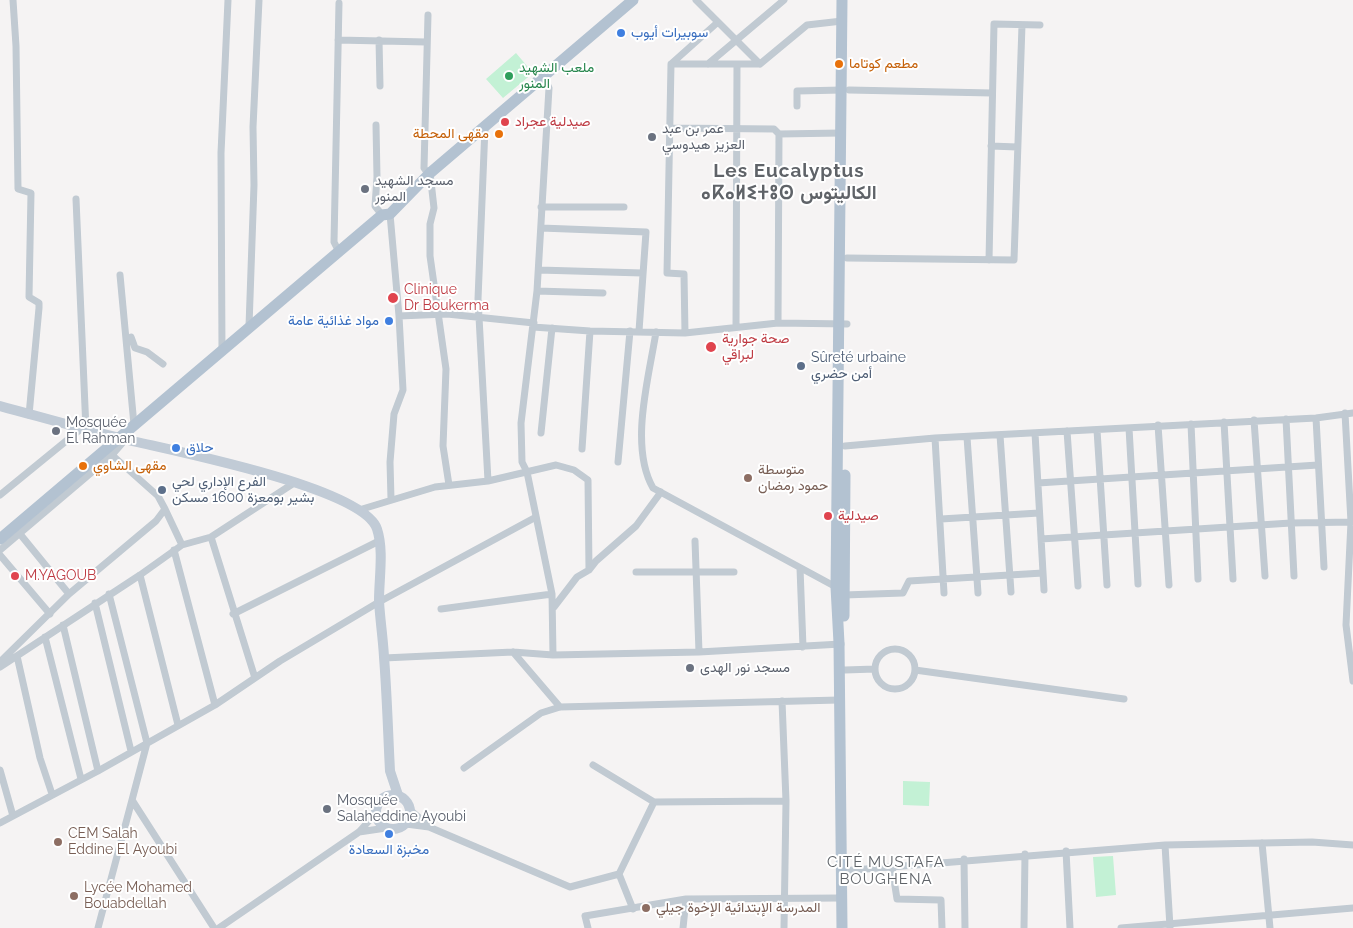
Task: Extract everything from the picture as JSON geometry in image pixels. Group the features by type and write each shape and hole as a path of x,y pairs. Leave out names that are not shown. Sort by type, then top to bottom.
{"main road":[{"path":"0,539 121,439 134,425 249,326 386,214 485,126 633,0"},
{"path":"840,591 845,446 841,133 846,90 842,0"},
{"path":"848,928 844,871 839,700 843,324 847,258 846,90 849,0"},
{"path":"841,644 845,670 842,928"}],"street":[{"path":"13,0 16,46 18,189 31,193 28,297 39,302 29,415"},
{"path":"222,351 221,153 228,0"},
{"path":"249,326 254,185 253,127 259,0"},
{"path":"696,0 760,64"},
{"path":"708,64 784,0"},
{"path":"339,3 334,242 339,252"},
{"path":"428,16 424,168 430,174 434,208 430,224 430,256 446,368 443,446 449,486"},
{"path":"685,332 684,274 667,273 671,64 718,22"},
{"path":"671,64 760,64 807,25 842,22"},
{"path":"989,260 994,24 1040,25"},
{"path":"847,258 1014,260 1022,24"},
{"path":"338,40 426,42"},
{"path":"379,40 380,86"},
{"path":"736,326 737,64"},
{"path":"544,77 549,88 538,291 520,423 522,462 527,472 554,607 553,655"},
{"path":"797,106 797,91 846,90 992,93"},
{"path":"376,125 377,177 375,206 386,214 399,316 402,390 394,414 390,462 391,499"},
{"path":"485,126 478,274 488,480"},
{"path":"670,128 774,129 780,134 841,133"},
{"path":"778,323 780,134"},
{"path":"991,146 1017,147"},
{"path":"76,199 84,429"},
{"path":"542,207 624,207"},
{"path":"542,228 646,232 639,331"},
{"path":"539,270 642,273"},
{"path":"120,275 134,425"},
{"path":"538,291 603,293"},
{"path":"399,316 438,315 480,318 590,331 685,332 778,323 843,324"},
{"path":"126,324 130,327 133,346 163,364"},
{"path":"541,433 552,328"},
{"path":"582,450 590,331"},
{"path":"618,462 630,331"},
{"path":"656,332 642,427 646,476 652,488 840,591 903,592 909,581 1043,573"},
{"path":"0,406 121,439 219,461 321,491 359,510 377,528 379,541 379,602 390,771 398,796"},
{"path":"1344,413 1351,505 1350,561 1346,597 1353,681"},
{"path":"845,446 935,438 1316,418 1353,413"},
{"path":"1316,418 1324,567"},
{"path":"1286,419 1294,576"},
{"path":"1254,420 1265,576"},
{"path":"1224,422 1225,470 1234,579"},
{"path":"1191,424 1198,579"},
{"path":"1158,425 1168,585"},
{"path":"1129,428 1138,584"},
{"path":"0,495 84,429"},
{"path":"1097,430 1108,585"},
{"path":"1068,431 1078,586"},
{"path":"1035,433 1044,590"},
{"path":"1000,435 1011,592"},
{"path":"967,437 978,594"},
{"path":"935,438 944,593"},
{"path":"0,550 112,455 121,439"},
{"path":"112,455 158,496 182,545"},
{"path":"1038,483 1131,475 1194,473 1318,464"},
{"path":"359,510 435,487 488,480 556,465 574,470 588,480 589,570"},
{"path":"0,667 140,575 174,550 182,545 211,537 294,483"},
{"path":"554,607 577,577 589,570 596,560 636,526 661,492"},
{"path":"0,662 69,594 156,521 164,509"},
{"path":"941,519 1039,513"},
{"path":"0,823 98,771 214,705 254,678 379,602 536,517"},
{"path":"1041,539 1291,523 1350,522"},
{"path":"20,534 69,594"},
{"path":"211,537 254,678"},
{"path":"233,614 379,541"},
{"path":"695,541 699,652"},
{"path":"174,550 214,705"},
{"path":"0,555 50,614"},
{"path":"800,568 803,648"},
{"path":"636,572 734,572"},
{"path":"140,575 178,725"},
{"path":"98,928 147,743 109,594"},
{"path":"441,609 552,594"},
{"path":"95,603 131,752"},
{"path":"63,625 98,771"},
{"path":"45,637 81,779"},
{"path":"384,658 513,652 553,655 699,652 803,648 841,644"},
{"path":"892,650 906,652 911,657 915,670 911,681 906,686 893,689 880,682 875,669 880,656 892,650"},
{"path":"513,652 560,707"},
{"path":"17,656 40,758 52,794"},
{"path":"845,670 875,669"},
{"path":"915,670 1124,699"},
{"path":"464,768 541,714 560,707 839,700"},
{"path":"782,701 786,801 784,928"},
{"path":"594,765 654,802 786,801"},
{"path":"0,770 13,816"},
{"path":"219,928 359,832 375,814 377,805 383,798 390,771"},
{"path":"383,798 398,796 406,801 410,810 429,827"},
{"path":"132,800 214,928"},
{"path":"633,909 619,874 654,802"},
{"path":"359,832 386,828 399,829 406,824 410,810"},
{"path":"375,814 379,822 386,828"},
{"path":"406,824 429,827 570,887 619,874"},
{"path":"844,871 1025,854 1165,845 1262,842 1353,845"},
{"path":"1262,842 1270,928"},
{"path":"1165,845 1170,926"},
{"path":"1066,851 1070,928"},
{"path":"1024,928 1025,854"},
{"path":"964,859 965,928"},
{"path":"892,867 897,899 941,900 942,928"},
{"path":"588,928 586,916 686,899 841,898"},
{"path":"682,928 686,899"},
{"path":"1121,928 1170,926 1353,908"}],"green space":[{"name":"ملعب الشهيد المنور","path":"516,53 533,73 503,98 486,79"},
{"path":"903,781 930,782 929,806 903,805"},
{"path":"1113,856 1116,895 1096,897 1093,857"}],"place":[{"name":"سوبيرات أيوب","path":"621,33"},
{"name":"مطعم كوتاما","path":"839,64"},
{"name":"ملعب الشهيد المنور","path":"509,76"},
{"name":"صيدلية عجراد","path":"505,122"},
{"name":"مقهى المحطة","path":"499,134"},
{"name":"عمر بن عبد العزيز هيدوسي","path":"652,137"},
{"name":"مسجد الشهيد المنور","path":"365,189"},
{"name":"Clinique Dr Boukerma","path":"393,298"},
{"name":"مواد غذائية عامة","path":"389,321"},
{"name":"صحة جوارية لبراقي","path":"711,347"},
{"name":"Sûreté urbaine أمن حضري","path":"801,366"},
{"name":"Mosquée El Rahman","path":"56,431"},
{"name":"حلاق","path":"176,448"},
{"name":"مقهى الشاوي","path":"83,466"},
{"name":"متوسطة حمود رمضان","path":"748,478"},
{"name":"الفرع الإداري لحي بشير بومعزة 1600 مسكن","path":"162,490"},
{"name":"صيدلية","path":"828,516"},
{"name":"M.YAGOUB","path":"15,576"},
{"name":"مسجد نور الهدى","path":"690,668"},
{"name":"Mosquée Salaheddine Ayoubi","path":"327,809"},
{"name":"مخبزة السعادة","path":"389,834"},
{"name":"CEM Salah Eddine El Ayoubi","path":"58,842"},
{"name":"Lycée Mohamed Bouabdellah","path":"74,896"},
{"name":"المدرسة الإبتدائية الإخوة جيلي","path":"646,908"}],"district":[{"name":"Les Eucalyptus ⴰⴽⴰⵍⵉⵜⵓⵙ الكاليتوس","path":"789,182"},
{"name":"CITÉ MUSTAFA BOUGHENA","path":"886,870"}]}
